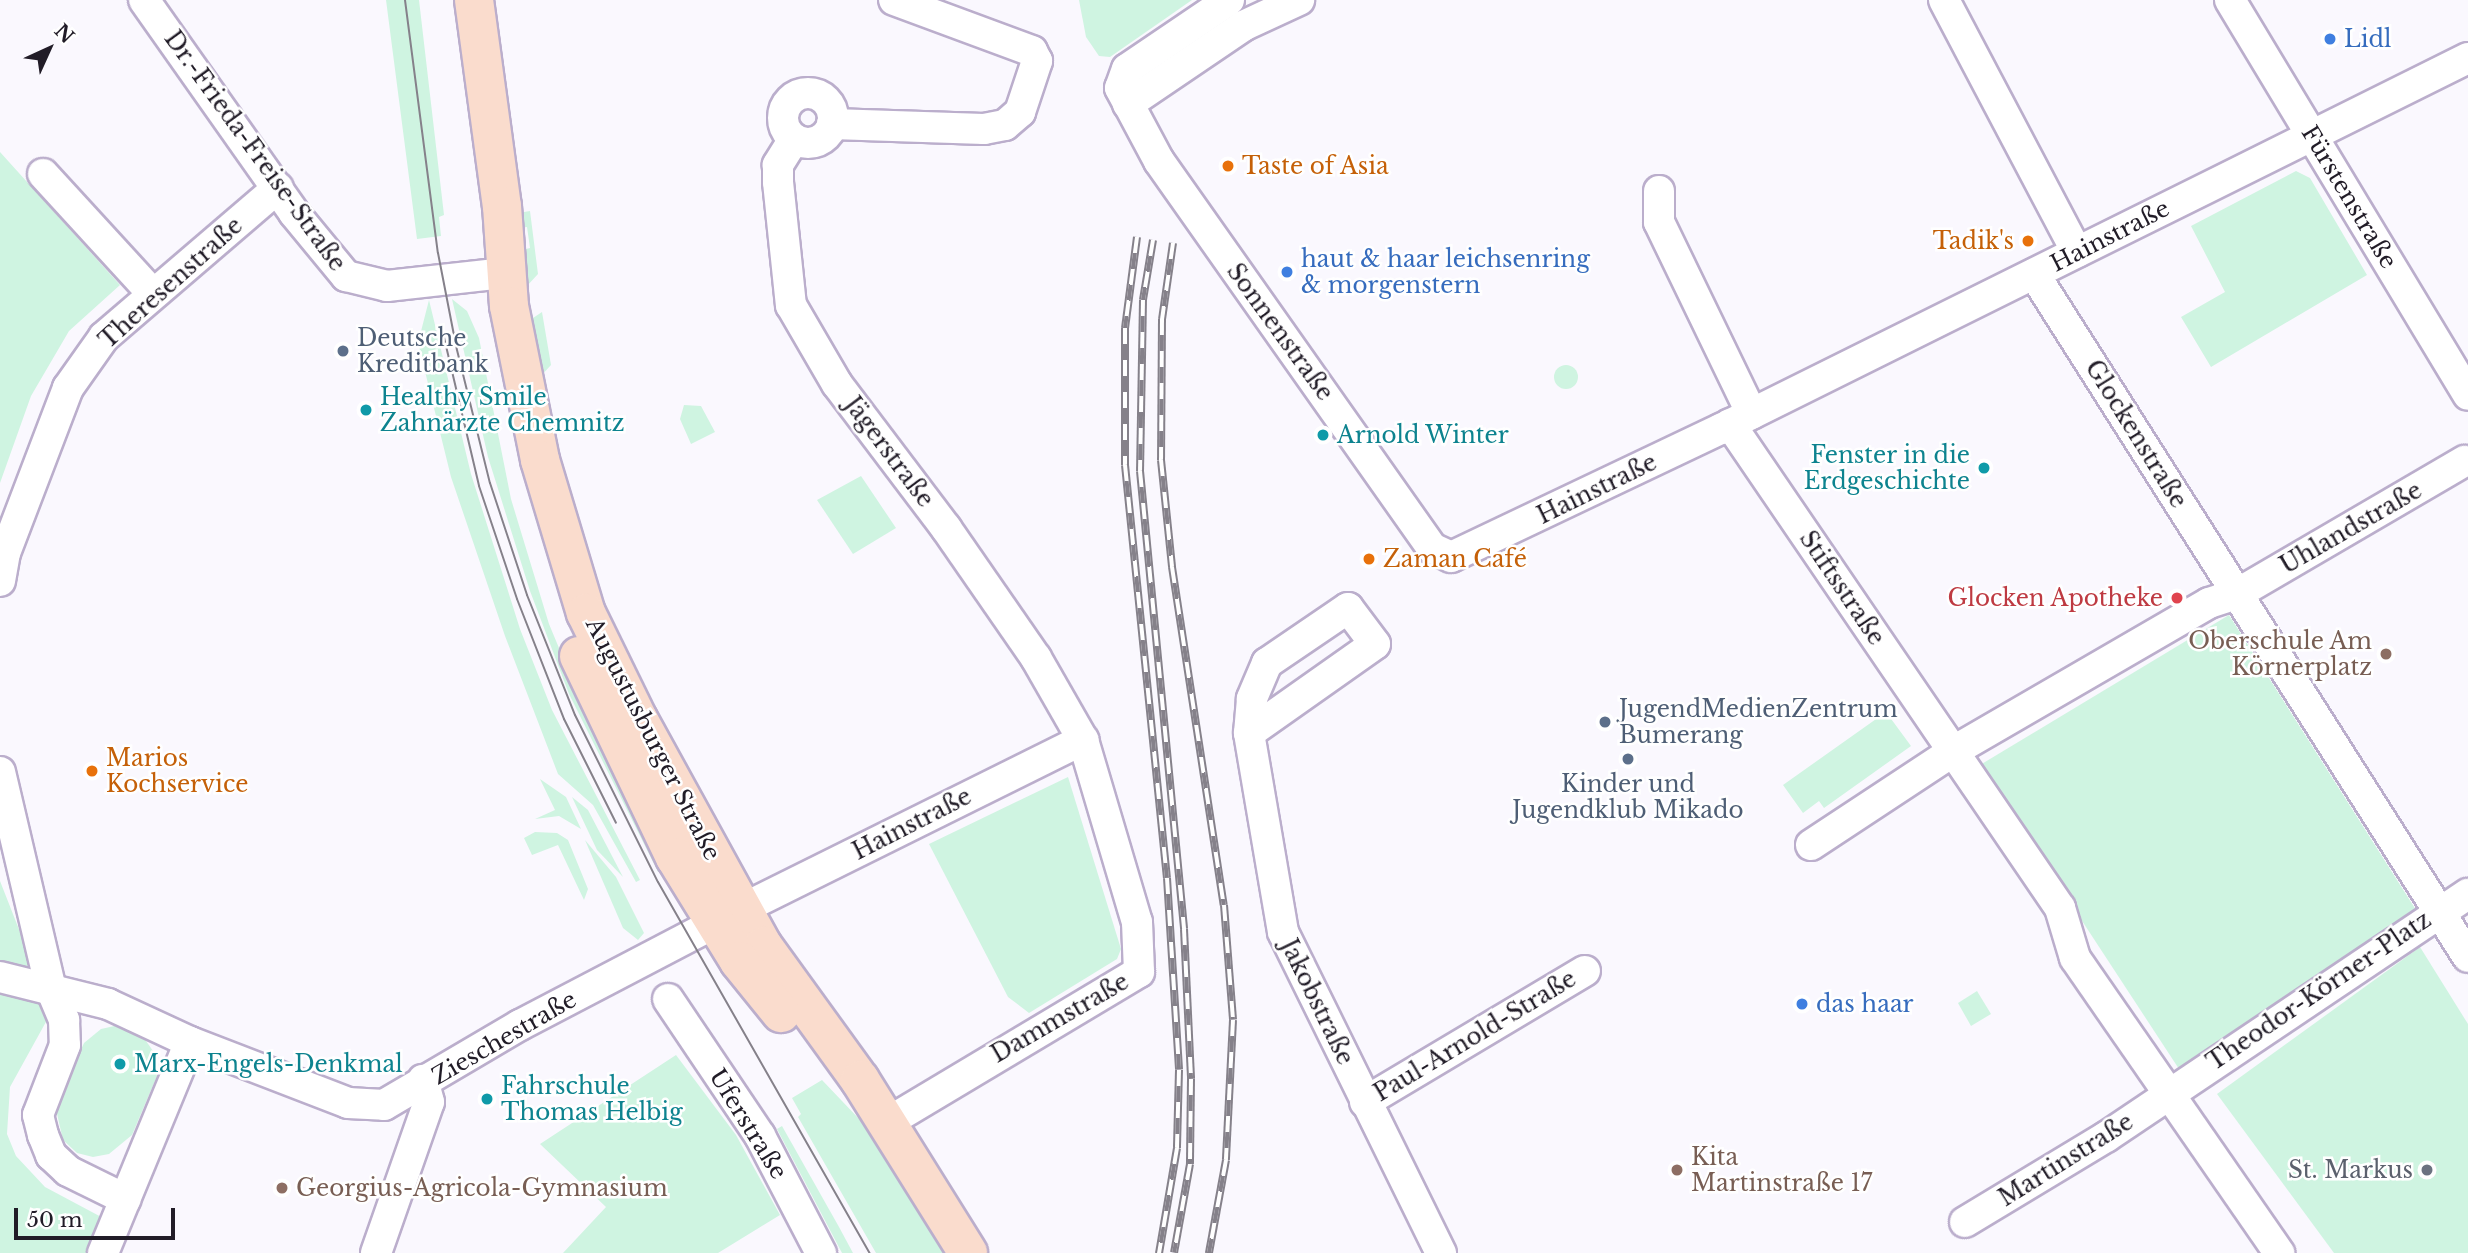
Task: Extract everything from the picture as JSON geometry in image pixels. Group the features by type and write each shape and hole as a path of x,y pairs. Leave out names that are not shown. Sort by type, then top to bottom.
{"main road":[{"name":"Augustusburger Straße","path":"450,0 496,274 540,460 586,613 729,916 773,961 860,1080 885,1124 933,1191 968,1253"},
{"name":"Augustusburger Straße","path":"474,0 502,206 496,274"}],"street":[{"name":"Dr.-Frieda-Freise-Straße","path":"144,0 329,260 346,276 377,286 496,274"},
{"path":"832,124 907,123 984,129 1005,125 1020,112 1037,61 1032,51 894,0"},
{"path":"1229,0 1127,69 1119,88 1128,104 1261,10 1299,0"},
{"path":"1944,0 2077,252"},
{"name":"Fürstenstraße","path":"2230,0 2468,395"},
{"name":"Hainstraße","path":"1440,555 1464,554 2468,58"},
{"path":"799,95 822,98 832,111 832,124 815,142 794,139 783,120 787,104 799,95"},
{"name":"Sonnenstraße","path":"1128,104 1180,191 1440,555"},
{"name":"Jägerstraße","path":"794,139 778,165 791,305 837,384 946,527 1029,648 1083,740"},
{"path":"43,174 153,294"},
{"name":"Theresenstraße","path":"0,581 5,553 68,388 104,337 278,188"},
{"path":"1659,191 1659,222 1741,419"},
{"name":"Glockenstraße","path":"2034,274 2237,594"},
{"name":"Stiftsstraße","path":"1741,419 1952,752"},
{"name":"Uhlandstraße","path":"2237,594 2465,461"},
{"path":"1811,845 1952,752 2209,603 2237,594"},
{"name":"Theodor-Körner-Platz","path":"2166,1096 2438,910 2237,594"},
{"name":"Jakobstraße","path":"1249,733 1283,932 1441,1253"},
{"name":"Hainstraße","path":"729,916 1083,740"},
{"name":"Dammstraße","path":"885,1124 1139,972 1137,922 1083,740"},
{"path":"1952,752 2060,908 2075,958 2166,1096 2279,1253"},
{"path":"0,772 51,989 64,1020 65,1045 38,1115 43,1135 51,1155 68,1171 125,1199"},
{"path":"2468,894 2438,910 2468,957"},
{"name":"Zieschestraße","path":"376,1253 429,1102 424,1080 729,916"},
{"name":"Uferstraße","path":"644,962 760,1136 821,1253"},
{"name":"Paul-Arnold-Straße","path":"1365,1102 1585,971"},
{"path":"0,977 108,1004 190,1042 348,1103 384,1105 424,1080"},
{"path":"103,1253 190,1042"},
{"name":"Martinstraße","path":"1965,1222 2166,1096"}],"green space":[{"path":"386,0 419,0 444,215 439,217 441,236 417,239"},
{"path":"1079,0 1192,0 1110,57 1099,56 1086,37"},
{"path":"0,152 120,285 69,331 31,396 0,483"},
{"path":"2296,171 2310,178 2367,275 2211,367 2181,317 2225,292 2191,226"},
{"path":"530,211 538,274 526,287 522,250 530,248 527,227 519,228 518,213"},
{"path":"452,299 467,311 479,338 511,499 549,624 599,744 665,868 658,872 569,694 530,591 488,457"},
{"path":"429,300 471,474 520,629 552,710 640,880 636,882 593,805 558,774 505,636 451,477 418,343"},
{"path":"542,312 551,365 540,377 530,320"},
{"path":"1566,365 1574,369 1578,377 1574,385 1566,389 1558,385 1554,377 1558,369"},
{"path":"684,405 701,406 715,432 691,444 680,419"},
{"path":"861,476 896,528 853,554 817,500"},
{"path":"2229,615 2416,910 2179,1069 1980,765"},
{"path":"1886,712 1911,746 1824,808 1819,801 1803,813 1783,785"},
{"path":"1068,777 1121,949 1117,959 1029,1013 1008,997 929,844"},
{"path":"540,779 566,797 581,829 559,816 535,819 555,810"},
{"path":"572,797 588,810 623,877 597,850"},
{"path":"535,832 557,833 568,840 588,889 584,900 558,845 532,855 524,838"},
{"path":"585,840 616,877 644,933 638,940 623,928"},
{"path":"0,881 42,988 47,1020 10,1087 7,1134 16,1156 45,1187 105,1219 91,1253 0,1253"},
{"path":"2420,947 2468,1024 2468,1253 2334,1253 2217,1094"},
{"path":"1977,991 1991,1014 1971,1026 1958,1003"},
{"path":"119,1025 144,1038 153,1051 157,1076 132,1135 109,1154 93,1157 77,1153 63,1140 55,1105 84,1043 101,1029"},
{"path":"676,1055 736,1135 780,1215 718,1253 563,1253 606,1207 540,1144"},
{"path":"822,1080 882,1143 950,1253 876,1253 798,1117 801,1114 792,1098"},
{"path":"782,1126 853,1253 842,1253 777,1129"}],"tram line":[{"path":"405,0 438,253 456,346 490,483 527,595 575,715 658,882 870,1253"},
{"path":"442,329 479,486 517,599 564,719 616,823"}],"railway":[{"path":"1137,237 1125,328 1125,465 1167,878 1179,1070 1177,1148 1159,1253"},
{"path":"1153,240 1143,300 1140,471 1184,929 1191,1079 1190,1164 1174,1253"},
{"path":"1173,243 1162,319 1161,460 1172,567 1224,905 1233,1020 1226,1160 1209,1253"}],"place":[{"name":"Lidl","path":"2330,39"},
{"name":"Taste of Asia","path":"1228,166"},
{"name":"Tadik's","path":"2028,241"},
{"name":"haut & haar leichsenring & morgenstern","path":"1287,272"},
{"name":"Deutsche Kreditbank","path":"343,351"},
{"name":"Healthy Smile Zahnärzte Chemnitz","path":"366,410"},
{"name":"Arnold Winter","path":"1323,435"},
{"name":"Fenster in die Erdgeschichte","path":"1984,468"},
{"name":"Zaman Café","path":"1369,559"},
{"name":"Glocken Apotheke","path":"2177,598"},
{"name":"Oberschule Am Körnerplatz","path":"2386,654"},
{"name":"JugendMedienZentrum Bumerang","path":"1605,722"},
{"name":"Kinder und Jugendklub Mikado","path":"1628,759"},
{"name":"Marios Kochservice","path":"92,771"},
{"name":"das haar","path":"1802,1004"},
{"name":"Marx-Engels-Denkmal","path":"120,1064"},
{"name":"Fahrschule Thomas Helbig","path":"487,1099"},
{"name":"Kita Martinstraße 17","path":"1677,1170"},
{"name":"St. Markus","path":"2427,1170"},
{"name":"Georgius-Agricola-Gymnasium","path":"282,1188"}]}
